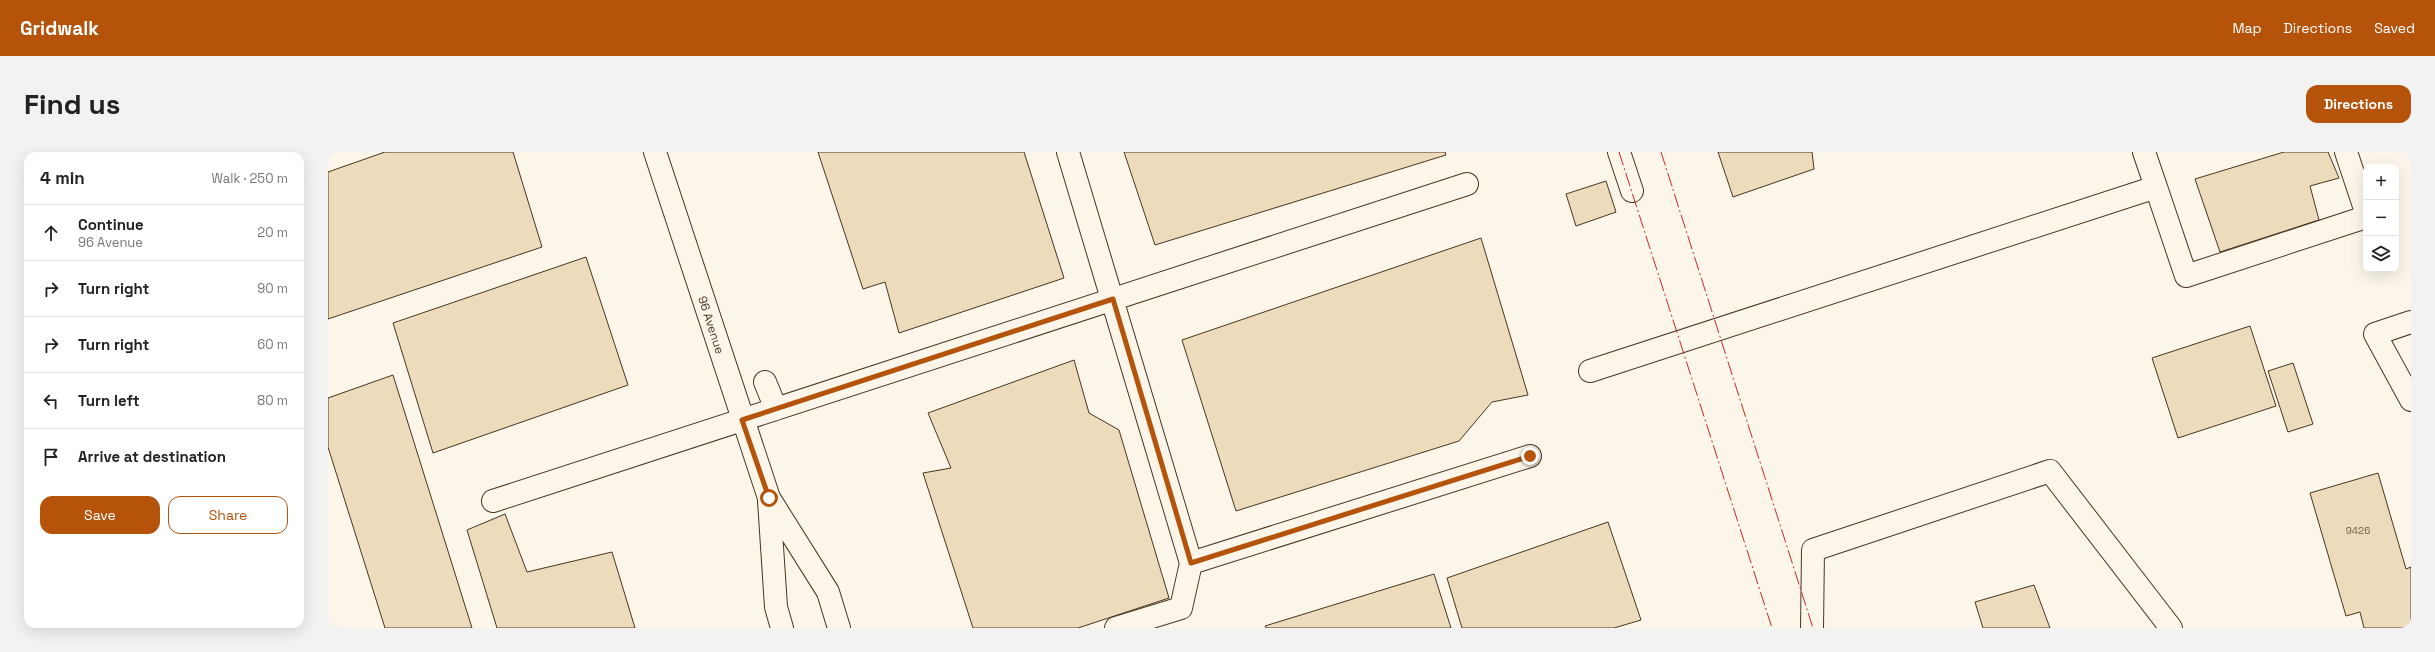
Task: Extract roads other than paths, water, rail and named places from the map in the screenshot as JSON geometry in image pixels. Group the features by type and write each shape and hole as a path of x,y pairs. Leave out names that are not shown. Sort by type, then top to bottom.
{"main road":[{"name":"96 Avenue","path":"655,152 742,420 769,498 828,592 839,628"},
{"path":"1068,152 1191,563 1181,608 1116,628"},
{"path":"1619,152 1632,191"},
{"path":"2144,152 2186,276 2363,218"},
{"path":"2346,152 2363,203"},
{"path":"493,501 1467,184"},
{"path":"1590,371 2156,187"},
{"path":"2411,322 2375,334 2411,400"},
{"path":"765,382 776,409"},
{"path":"1191,563 1530,456"},
{"path":"1812,628 1813,550 2050,471 2172,628"},
{"name":"96 Avenue","path":"769,498 776,607 782,628"}]}
